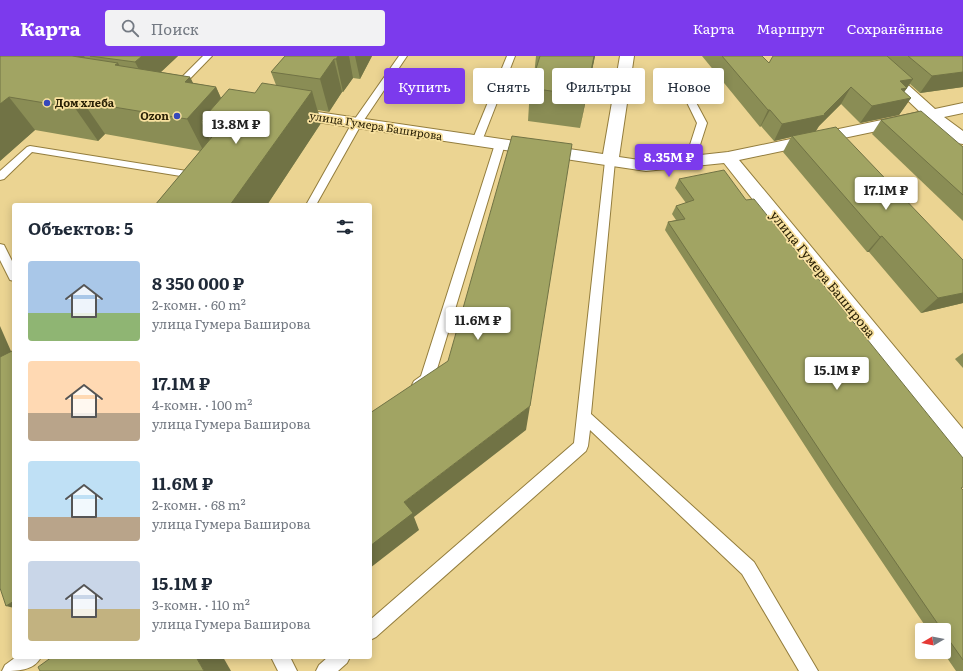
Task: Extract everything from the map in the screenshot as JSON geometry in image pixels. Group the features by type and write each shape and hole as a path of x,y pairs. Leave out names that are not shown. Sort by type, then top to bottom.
{"street":[{"path":"610,161 627,56"},
{"path":"868,56 931,114 963,139"},
{"path":"165,94 185,97"},
{"name":"улица Гумера Баширова","path":"279,111 646,166 728,157 963,108"},
{"name":"улица Гумера Баширова","path":"728,157 963,447"}],"lane":[{"path":"165,94 208,56"},
{"path":"312,203 357,123 403,56"},
{"path":"477,141 511,56"},
{"path":"692,104 702,123 694,148 695,160"},
{"path":"408,393 427,379 500,144"},
{"path":"0,177 30,148 196,172 184,187"},
{"path":"372,629 581,446 610,161"},
{"path":"0,248 12,273"},
{"path":"584,416 748,568 809,671"},
{"path":"11,671 29,659"},
{"path":"281,659 288,671"},
{"path":"325,671 339,659"}],"building":[{"path":"0,56 72,56 118,63 115,65 190,77 185,82 216,87 187,119 83,102 75,108 9,97 0,104"},
{"path":"90,56 142,56 135,62"},
{"path":"285,56 338,56 334,59 320,79 271,72"},
{"path":"540,56 594,56 592,68 552,68 552,91 544,90 544,68 536,68"},
{"path":"722,56 762,56 769,63 773,56 887,56 913,79 900,81 907,88 901,89 911,98 872,106 851,87 824,114 825,115 782,124 770,110 768,110"},
{"path":"908,56 963,56 963,72 932,76"},
{"path":"262,83 312,91 231,203 157,203 222,125 201,121 229,89 255,93"},
{"path":"921,111 963,147 963,195 881,120"},
{"path":"836,127 963,260 963,293 938,298 882,236 880,237 792,136"},
{"path":"512,136 572,144 530,406 404,502 413,513 372,544 372,412 448,361"},
{"path":"724,170 746,200 754,199 963,458 963,487 961,488 963,490 963,660 951,643 951,623 937,623 840,481 668,222 685,219 676,206 694,200 679,179"},
{"path":"12,351 12,602 6,606 0,588 0,357"},
{"path":"49,659 197,659 204,671 40,671 38,667"}],"place":[{"name":"Дом хлеба","path":"47,103"},
{"name":"Ozon","path":"177,116"}]}
